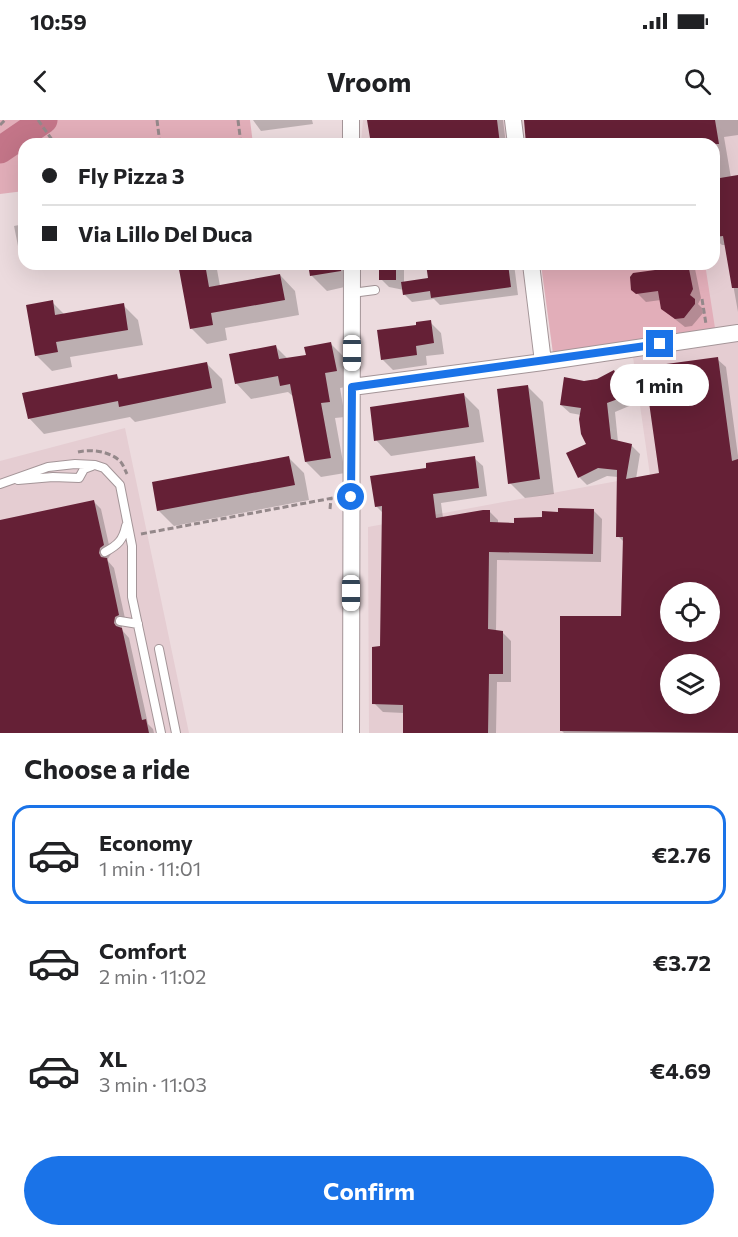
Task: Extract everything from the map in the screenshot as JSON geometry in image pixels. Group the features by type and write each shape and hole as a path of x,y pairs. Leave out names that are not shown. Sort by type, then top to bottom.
{"street":[{"path":"350,138 351,120"},
{"path":"513,120 515,138"},
{"path":"351,733 352,270"},
{"path":"532,270 543,362"},
{"path":"352,387 738,333"}],"lane":[{"path":"352,293 375,290"},
{"path":"0,484 48,467 75,464 104,468 120,485 132,546 132,597 161,733"},
{"path":"9,481 52,477 79,478 84,469 95,465"},
{"path":"105,552 116,546 123,538 127,522"},
{"path":"120,621 138,624"},
{"path":"159,649 176,733"}],"path":[{"path":"0,125 5,120"},
{"path":"39,120 51,138"},
{"path":"157,120 159,138"},
{"path":"238,120 240,138"},
{"path":"702,299 707,329"},
{"path":"139,535 331,498 351,497"},
{"path":"330,509 331,498"}],"shaded area":[{"path":"0,120 250,120 252,138 18,138 18,192 0,194"},
{"path":"363,120 738,120 738,733 369,733 368,527 650,475 633,357 715,329 553,353 542,270 720,270 720,138 362,138"},
{"path":"542,270 706,270 715,328 553,353"},
{"path":"125,428 189,733 0,733 0,461"}],"building":[{"path":"367,120 497,120 499,138 370,138"},
{"path":"524,120 715,120 718,138 526,138"},
{"path":"738,175 738,288 732,288 723,236 720,236 720,178"},
{"path":"179,270 206,270 209,287 280,274 285,300 211,313 213,325 190,329"},
{"path":"309,270 341,270 341,271 310,276"},
{"path":"379,270 396,270 396,280 379,280"},
{"path":"427,270 509,270 511,287 431,298 430,291 403,295 401,282 428,278"},
{"path":"655,270 689,270 693,289 690,295 695,299 695,304 684,318 675,319 661,309 658,291 636,294 631,290 630,277 633,273"},
{"path":"53,300 55,315 124,303 128,330 56,342 58,352 35,356 26,305"},
{"path":"431,320 434,343 416,346 417,355 381,360 377,330 416,325 416,322"},
{"path":"331,342 337,371 325,373 330,402 321,403 331,458 305,462 290,384 280,386 278,376 235,384 229,354 276,345 279,359 306,355 304,347"},
{"path":"718,357 732,461 738,459 738,733 560,731 560,616 621,616 623,537 616,537 617,470 598,468 578,478 566,453 586,444 581,434 579,419 581,408 560,405 564,377 584,381 597,379 614,370 626,396 607,403 611,439 632,444 626,479 659,473 644,367"},
{"path":"207,362 212,388 119,407 118,401 28,419 22,393 117,374 118,379"},
{"path":"528,385 540,479 508,484 497,389"},
{"path":"464,393 469,427 374,441 370,407"},
{"path":"289,456 295,485 157,511 152,482"},
{"path":"475,456 479,488 433,494 436,518 490,510 490,522 514,523 514,518 542,517 542,511 558,512 558,508 594,509 593,554 489,552 488,629 503,631 503,674 489,674 488,733 403,733 403,705 372,704 372,647 380,646 382,506 375,507 370,476 426,468 426,463"},
{"path":"94,500 104,545 100,548 99,553 101,557 107,558 119,615 115,617 114,623 122,628 142,720 146,719 149,733 0,733 0,520"}],"waterway":[{"path":"0,150 44,120"}],"route":[{"path":"351,497 352,387 660,344"}]}
